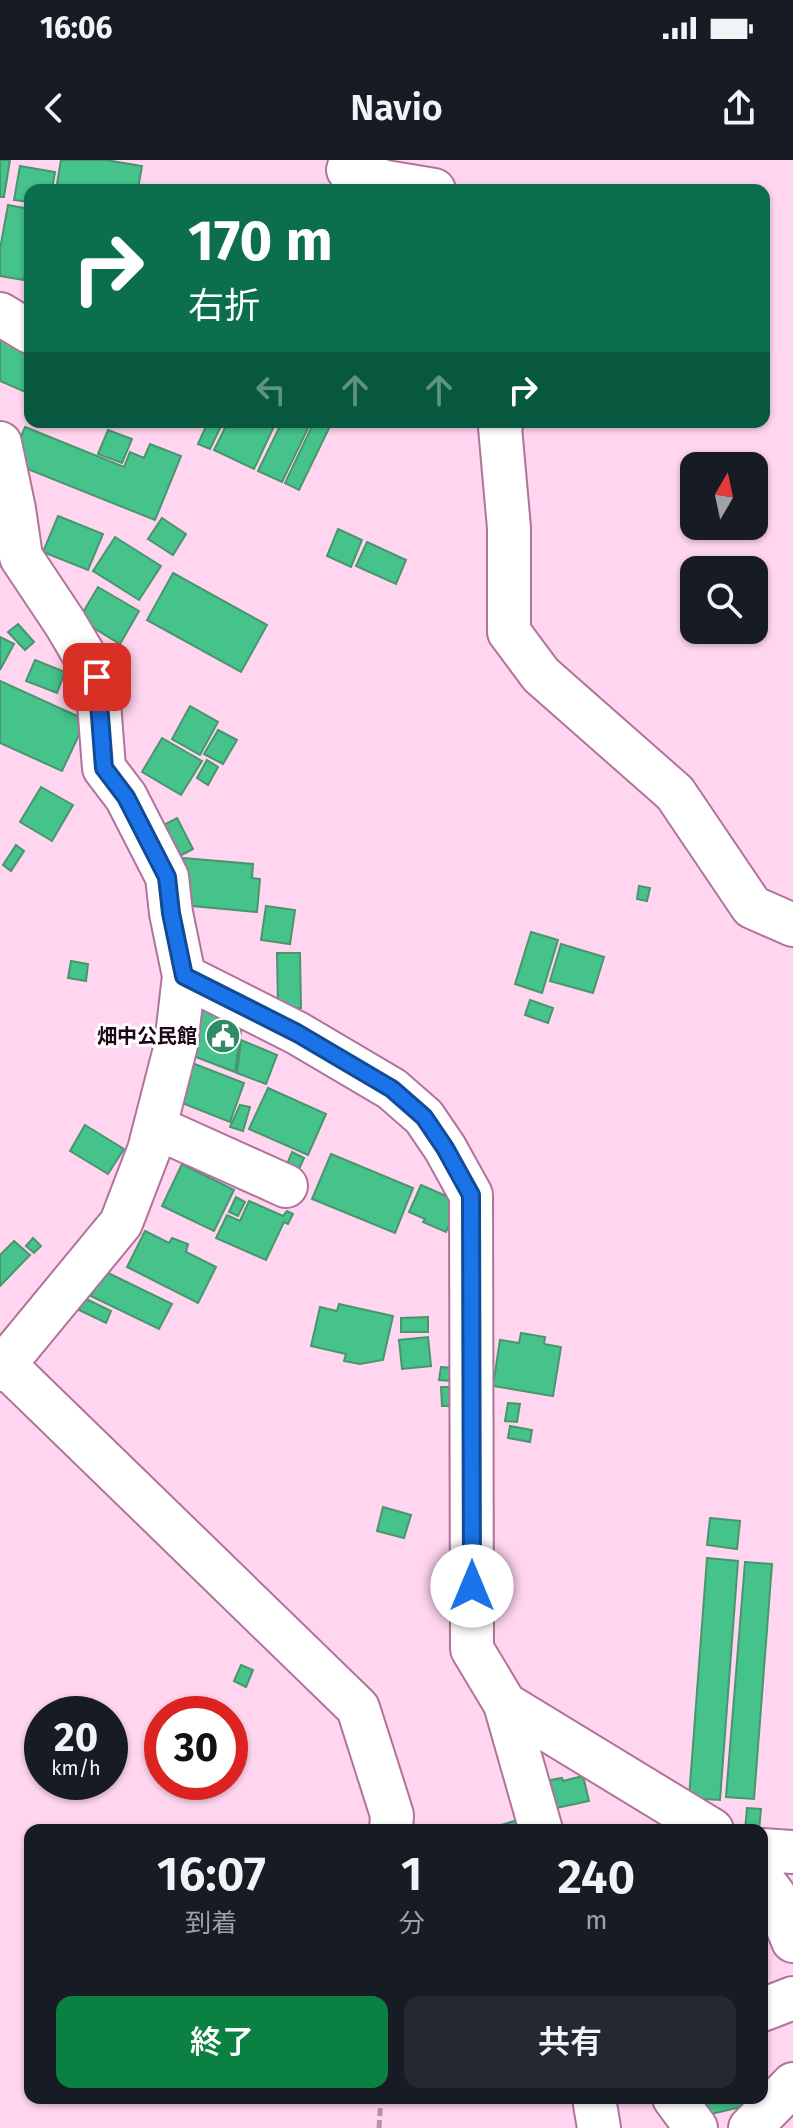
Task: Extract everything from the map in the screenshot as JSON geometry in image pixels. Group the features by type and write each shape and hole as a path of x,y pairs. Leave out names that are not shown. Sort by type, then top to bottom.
{"street":[{"path":"341,163 398,184"},
{"path":"0,314 24,328"},
{"path":"500,428 509,528 509,632 541,675 675,793 752,907 793,925"},
{"path":"0,443 14,509 10,563 65,623 97,677 104,768 126,797 167,877 184,976 176,1045 149,1150 121,1223 2,1368 358,1708 392,1815 391,1824"},
{"path":"184,976 297,1033 392,1089 424,1117 471,1195 472,1649 505,1704 539,1824"},
{"path":"155,1127 286,1186"},
{"path":"505,1704 702,1824"},
{"path":"768,1850 793,1852"},
{"path":"768,1887 793,1941"},
{"path":"768,2008 793,1998"},
{"path":"750,2128 793,2084"},
{"path":"595,2104 599,2128"},
{"path":"678,2104 696,2128"}],"path":[{"path":"379,2128 381,2104"}],"building":[{"path":"0,160 10,160 4,197 0,197"},
{"path":"61,160 106,160 142,166 139,184 57,184"},
{"path":"20,166 55,172 53,184 24,184 24,201 14,200"},
{"path":"8,205 24,208 24,280 0,276 0,249"},
{"path":"0,332 24,343 24,391 0,381"},
{"path":"25,428 124,467 130,452 144,458 150,444 181,456 155,520 10,462"},
{"path":"205,428 220,428 210,449 198,444"},
{"path":"225,428 273,428 254,469 214,450"},
{"path":"279,428 308,428 282,482 258,471"},
{"path":"311,428 329,428 299,490 285,483"},
{"path":"108,430 132,439 122,463 98,454"},
{"path":"58,516 103,534 88,570 43,552"},
{"path":"162,518 186,534 173,555 148,539"},
{"path":"338,529 362,540 351,567 327,556"},
{"path":"115,537 161,566 139,600 93,571"},
{"path":"367,542 406,560 396,584 356,566"},
{"path":"173,573 267,625 241,672 147,620"},
{"path":"98,587 139,611 120,644 79,619"},
{"path":"18,624 34,642 25,650 8,632"},
{"path":"0,637 14,644 0,670"},
{"path":"35,660 65,672 57,693 26,681"},
{"path":"0,681 86,720 62,771 0,743"},
{"path":"190,706 218,722 200,755 172,739"},
{"path":"218,730 237,740 223,764 204,754"},
{"path":"162,738 202,761 181,795 142,772"},
{"path":"207,760 218,767 208,785 197,778"},
{"path":"41,787 73,805 52,841 20,822"},
{"path":"177,818 193,849 174,859 158,828"},
{"path":"16,845 24,851 11,871 3,865"},
{"path":"183,858 253,864 252,878 260,879 257,912 182,905"},
{"path":"639,886 650,888 647,901 637,899"},
{"path":"266,906 295,910 290,944 261,940"},
{"path":"531,932 558,940 542,993 515,984"},
{"path":"561,944 604,957 593,993 550,981"},
{"path":"277,953 300,953 301,1008 278,1008"},
{"path":"71,961 88,964 86,981 68,978"},
{"path":"197,992 244,1010 235,1072 196,1057"},
{"path":"530,1000 553,1008 548,1023 525,1015"},
{"path":"241,1040 277,1055 266,1084 237,1073"},
{"path":"192,1063 244,1083 230,1122 177,1101"},
{"path":"268,1088 326,1114 308,1155 249,1129"},
{"path":"240,1105 250,1107 243,1131 230,1127"},
{"path":"85,1125 124,1149 108,1174 70,1151"},
{"path":"292,1152 304,1158 296,1176 284,1171"},
{"path":"331,1154 413,1188 395,1233 312,1199"},
{"path":"182,1164 234,1190 214,1231 162,1206"},
{"path":"421,1185 460,1202 446,1232 409,1212"},
{"path":"236,1197 245,1202 238,1216 229,1212"},
{"path":"249,1201 283,1216 287,1211 293,1214 288,1224 284,1222 266,1260 216,1238 227,1215 240,1221"},
{"path":"145,1231 169,1243 172,1238 188,1244 186,1252 216,1267 198,1303 127,1267"},
{"path":"33,1238 41,1246 34,1253 26,1246"},
{"path":"14,1241 30,1255 0,1286 0,1255"},
{"path":"104,1271 172,1304 159,1329 91,1296"},
{"path":"84,1298 111,1311 106,1323 79,1310"},
{"path":"339,1304 393,1316 383,1360 360,1364 344,1361 346,1354 311,1346 320,1307 337,1311"},
{"path":"428,1317 428,1332 401,1332 401,1318"},
{"path":"521,1333 545,1337 544,1344 561,1347 553,1396 493,1386 500,1340 519,1343"},
{"path":"428,1337 431,1366 402,1369 399,1340"},
{"path":"441,1367 453,1368 451,1381 439,1380"},
{"path":"441,1387 450,1387 451,1406 442,1406"},
{"path":"508,1403 520,1404 517,1422 505,1421"},
{"path":"510,1426 532,1430 530,1442 508,1438"},
{"path":"383,1507 411,1515 404,1538 377,1531"},
{"path":"710,1518 740,1521 737,1549 707,1545"},
{"path":"707,1558 738,1561 720,1800 689,1798"},
{"path":"745,1562 772,1564 754,1799 726,1797"},
{"path":"241,1665 253,1670 246,1687 234,1681"},
{"path":"583,1776 589,1801 556,1808 550,1780 562,1778 563,1781"},
{"path":"747,1808 761,1809 760,1824 746,1824"},
{"path":"534,1815 537,1824 504,1824"},
{"path":"690,2104 753,2104 694,2118"}],"place":[{"name":"畑中公民館","path":"223,1036"}],"route":[{"path":"97,677 104,768 126,797 167,877 184,976 297,1033 392,1089 424,1117 471,1195 472,1586"}]}
